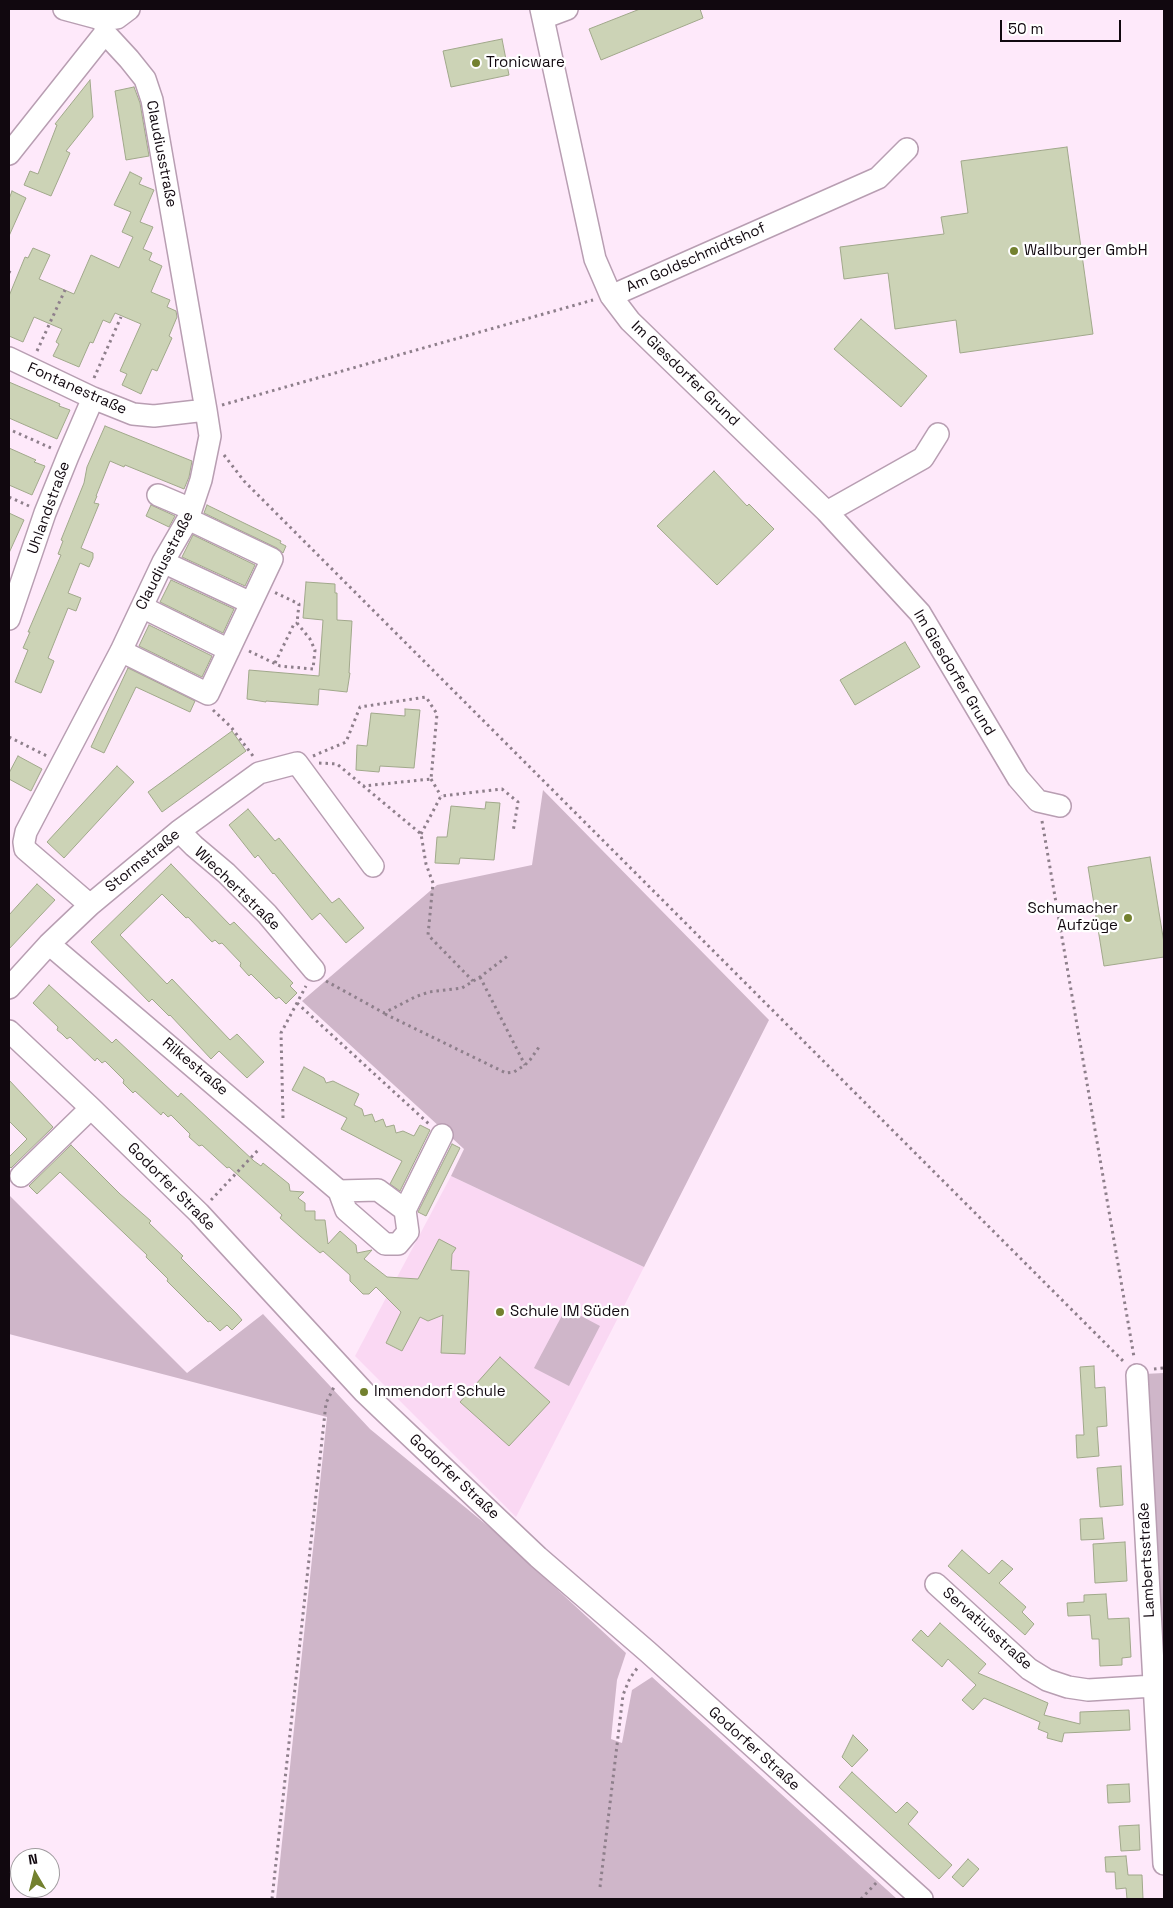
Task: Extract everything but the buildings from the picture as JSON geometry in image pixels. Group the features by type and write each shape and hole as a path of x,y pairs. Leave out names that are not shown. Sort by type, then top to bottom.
{"street":[{"path":"64,9 105,26"},
{"path":"9,154 105,26 129,9"},
{"name":"Am Goldschmidtshof","path":"567,9 542,14 595,259 611,296 878,178 907,148"},
{"name":"Claudiusstraße","path":"90,905 26,849 24,842 26,832 189,514 201,480 210,436 152,100 145,79 105,26"},
{"name":"Im Giesdorfer Grund","path":"611,296 630,321 827,512 920,613 1018,778 1038,801"},
{"name":"Fontanestraße","path":"9,358 133,414 154,416 206,410"},
{"name":"Uhlandstraße","path":"9,619 45,513 90,396"},
{"path":"827,512 923,458 938,434"},
{"path":"120,651 208,694 272,560 158,495"},
{"path":"163,562 256,594"},
{"path":"142,606 231,646"},
{"path":"296,763 373,866"},
{"name":"Stormstraße","path":"9,988 49,944 90,905 179,831 260,773 296,763"},
{"path":"1038,801 1060,806"},
{"name":"Wiechertstraße","path":"179,831 226,873 267,914 314,970"},
{"name":"Rilkestraße","path":"49,944 340,1191 346,1210 385,1244 398,1244 408,1232 405,1210"},
{"name":"Godorfer Straße","path":"9,1031 199,1213 364,1392 538,1557 648,1652 922,1899"},
{"path":"21,1176 91,1108"},
{"path":"340,1191 378,1190 405,1210 442,1135"},
{"name":"Lambertsstraße","path":"1136,1375 1164,1864"},
{"name":"Servatiusstraße","path":"936,1584 1029,1669 1048,1680 1088,1690 1154,1686"}],"path":[{"path":"9,273 11,268"},
{"path":"30,368 64,290"},
{"path":"206,410 611,296"},
{"path":"90,396 122,317"},
{"path":"13,431 68,456"},
{"path":"210,436 251,488 1136,1375"},
{"path":"256,594 299,604 297,623 294,624 274,663"},
{"path":"231,646 280,666 313,669 315,650 310,639 297,623"},
{"path":"208,694 210,708 231,727 264,772"},
{"path":"296,763 346,742 360,707 426,697 437,714 431,779 442,796"},
{"path":"9,737 61,763"},
{"path":"296,763 336,764 422,834"},
{"path":"363,786 431,779"},
{"path":"442,796 502,789 518,802 513,832"},
{"path":"442,796 422,834 426,864 433,883 428,935 473,981"},
{"path":"1038,801 1049,856 1136,1375"},
{"path":"384,1013 415,997 436,991 462,988 509,955"},
{"path":"199,1213 283,1124 281,1033 314,970 328,984 506,1073 514,1072 525,1065 539,1047"},
{"path":"480,977 525,1065"},
{"path":"297,1003 442,1135"},
{"path":"1136,1375 1144,1370 1164,1368"},
{"path":"272,1899 326,1403 336,1384"},
{"path":"600,1887 623,1695 630,1678 648,1652"},
{"path":"861,1899 888,1870"}],"shaded area":[{"path":"543,790 769,1020 644,1267 451,1176 464,1149 302,1001 437,885 532,865"},
{"name":"Schule IM Süden","path":"451,1176 644,1267 516,1517 355,1356"},
{"path":"9,1195 187,1373 263,1314 370,1429 494,1531 626,1653 617,1680 611,1739 622,1743 632,1690 652,1677 897,1899 276,1899 327,1417 9,1334"},
{"path":"566,1308 600,1326 569,1386 534,1368"},
{"path":"1164,1373 1164,1699 1144,1374"}],"place":[{"name":"Tronicware","path":"476,63"},
{"name":"Wallburger GmbH","path":"1014,251"},
{"name":"Schumacher Aufzüge","path":"1128,918"},
{"name":"Schule IM Süden","path":"500,1312"},
{"name":"Immendorf Schule","path":"364,1392"}]}
